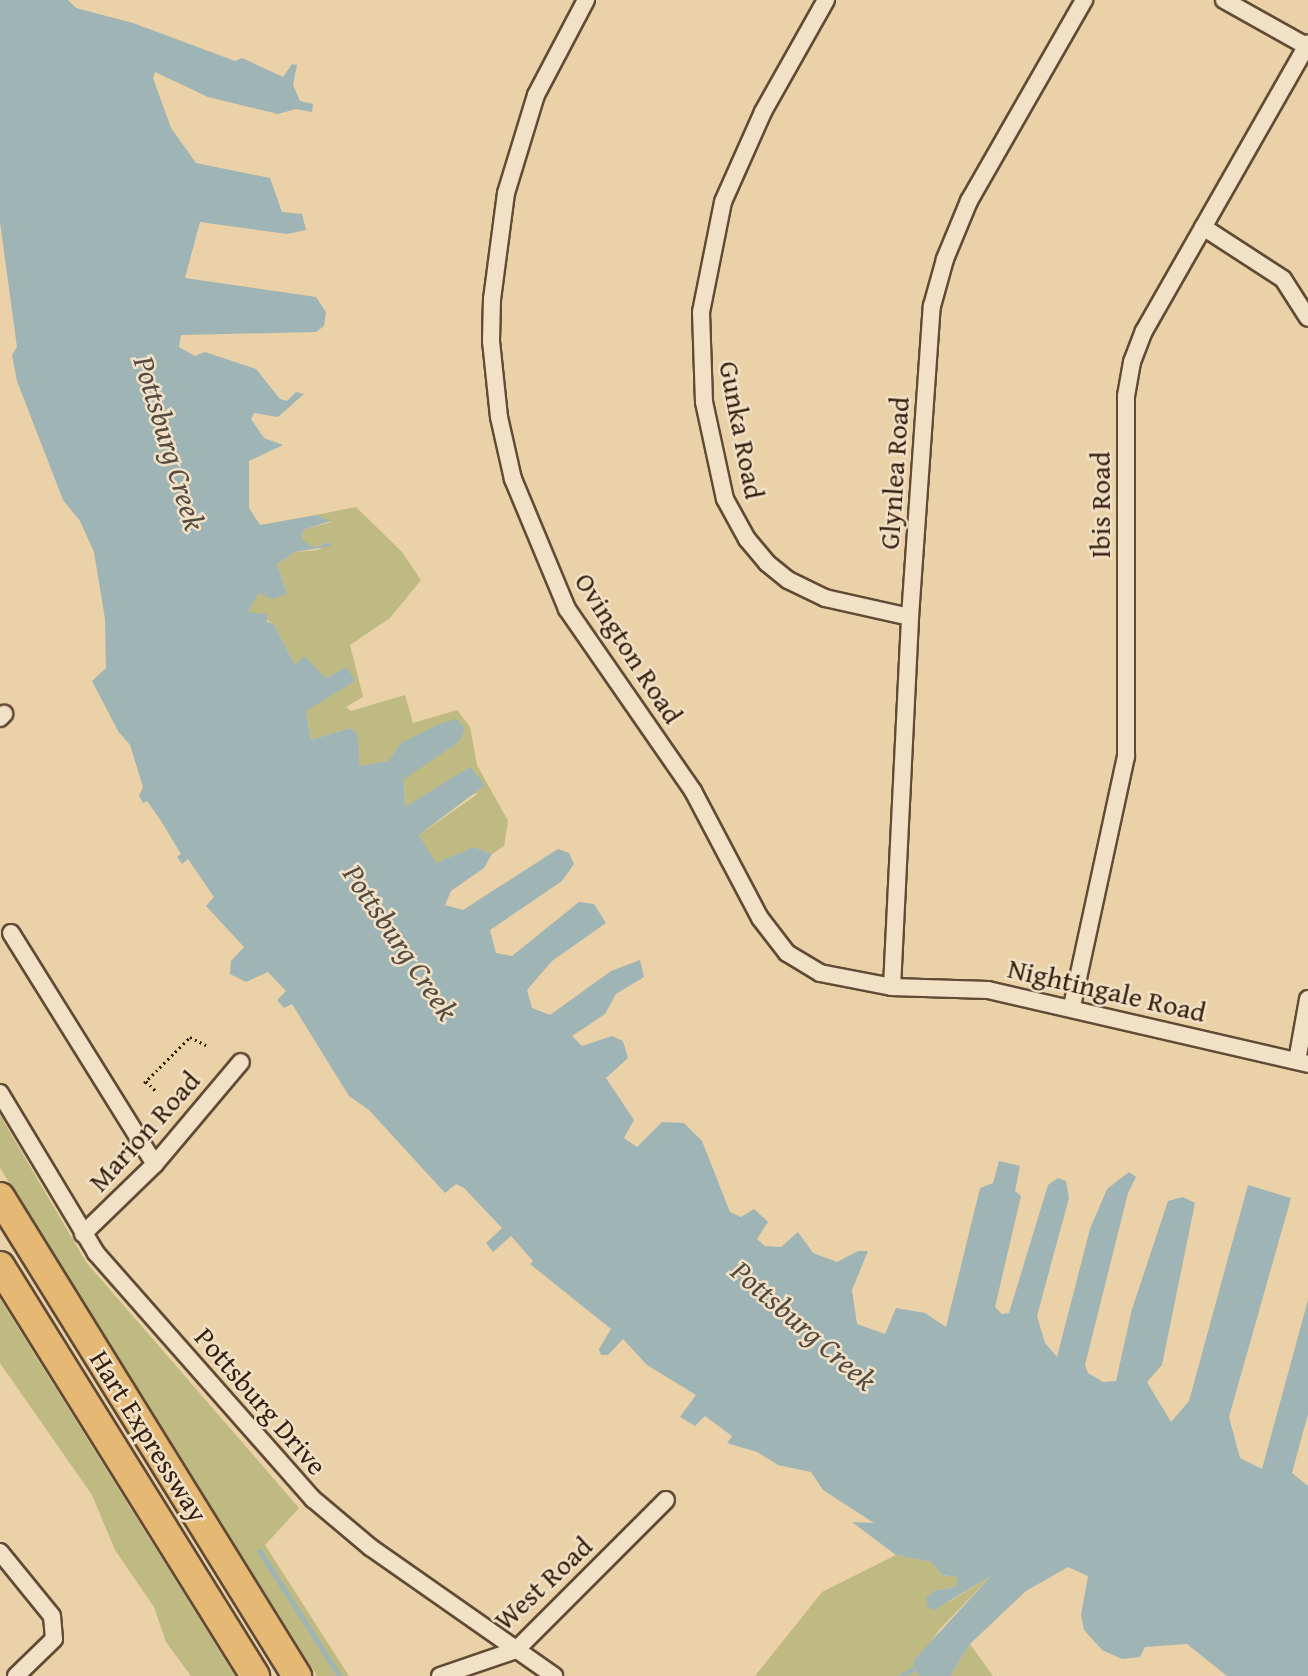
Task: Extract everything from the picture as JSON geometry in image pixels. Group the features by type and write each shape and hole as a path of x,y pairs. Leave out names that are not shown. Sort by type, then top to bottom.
{"highway":[{"name":"Hart Expressway","path":"0,1197 297,1676"},
{"name":"Hart Expressway","path":"0,1266 255,1676"}],"street":[{"name":"Ovington Road","path":"586,0 536,95 516,155 498,233 492,362 513,479 567,609 693,791 773,936 800,963 820,974 892,987"},
{"name":"Gunka Road","path":"826,0 757,124 723,202 701,312 704,402 725,499 758,554 809,593 910,617"},
{"name":"Glynlea Road","path":"892,987 910,617 935,290 969,201 1084,0"},
{"path":"1224,0 1307,46"},
{"name":"Ibis Road","path":"1072,1006 1126,757 1126,396 1144,331 1307,46"},
{"path":"1203,227 1283,279 1308,318"},
{"path":"11,933 155,1164"},
{"name":"Nightingale Road","path":"892,987 988,990 1072,1006 1302,1062"},
{"path":"1302,1062 1308,999"},
{"name":"Marion Road","path":"83,1234 155,1164 241,1062"},
{"name":"Pottsburg Drive","path":"0,1093 83,1234 313,1500 370,1546 554,1676"},
{"name":"West Road","path":"440,1676 516,1650 666,1500"},
{"path":"0,1552 52,1616 54,1639 16,1676"}],"path":[{"path":"156,1091 145,1082 190,1037 206,1045"}],"shaded area":[{"path":"356,507 402,552 421,580 390,618 350,645 363,697 346,707 351,711 405,695 413,723 457,710 470,727 477,765 508,821 504,846 492,854 474,847 436,864 419,835 479,793 405,807 404,778 459,742 401,743 388,761 359,767 350,728 311,740 306,710 354,681 347,668 326,678 304,657 295,665 273,623 248,612 259,593 287,594 277,564 295,552 318,550 331,542 313,547 302,541 303,530 331,522 316,515"},
{"path":"0,1115 86,1262 299,1508 265,1545 349,1676 317,1676 0,1168"},
{"path":"0,1299 235,1676 191,1676 166,1642 154,1607 115,1550 92,1495 0,1363"},
{"path":"896,1555 931,1562 942,1575 957,1577 957,1586 934,1591 949,1602 991,1576 939,1630 913,1669 920,1676 755,1676 822,1592"},
{"path":"970,1644 993,1676 950,1676"}],"water":[{"name":"Pottsburg Creek","path":"0,0 68,0 76,8 133,23 235,61 242,58 283,77 292,64 297,65 293,85 300,101 313,104 312,112 296,109 278,114 208,97 155,72 153,78 171,128 196,163 270,178 282,212 302,214 306,230 287,234 200,222 185,278 316,297 326,312 324,326 316,332 181,335 179,347 195,356 205,352 256,369 280,399 287,401 296,392 304,394 278,417 254,413 251,419 264,438 283,445 249,461 249,508 260,525 316,515 331,521 303,530 302,540 313,547 332,542 331,546 295,552 277,564 287,594 272,599 259,593 248,612 267,614 267,622 273,623 295,665 304,656 326,678 347,667 355,681 306,711 311,740 350,728 358,735 359,766 388,761 401,743 439,724 457,719 465,729 459,742 404,779 405,807 470,767 485,785 419,835 436,863 474,847 492,854 484,868 451,891 445,905 463,910 558,849 569,853 574,864 562,881 490,930 496,953 512,956 579,902 594,904 606,923 552,961 527,990 532,1008 550,1015 611,971 640,960 644,977 616,994 605,1014 572,1036 582,1046 612,1036 623,1041 628,1058 606,1078 634,1120 624,1138 637,1147 662,1122 684,1123 702,1141 730,1212 741,1217 754,1209 768,1222 757,1239 765,1246 781,1247 798,1232 813,1253 837,1262 858,1251 868,1251 852,1290 857,1324 885,1334 896,1308 925,1313 946,1327 980,1188 993,1183 999,1161 1020,1166 1015,1191 1021,1196 995,1307 1002,1314 1009,1313 1048,1185 1058,1178 1066,1181 1069,1198 1037,1316 1045,1343 1057,1357 1090,1229 1107,1189 1129,1172 1136,1177 1128,1193 1085,1365 1088,1373 1103,1382 1116,1381 1132,1309 1168,1201 1183,1197 1195,1203 1162,1365 1147,1382 1171,1422 1189,1401 1248,1185 1291,1198 1229,1417 1240,1458 1262,1469 1308,1300 1308,1414 1292,1473 1308,1486 1308,1676 1227,1676 1187,1644 1145,1647 1140,1657 1122,1659 1102,1650 1084,1630 1081,1615 1088,1576 1068,1567 1026,1591 970,1644 950,1676 920,1676 913,1669 914,1660 991,1576 934,1610 927,1607 926,1598 934,1591 957,1586 957,1577 942,1575 931,1562 896,1555 852,1522 874,1523 823,1490 811,1472 778,1465 757,1452 727,1443 732,1436 705,1416 695,1426 680,1417 696,1395 647,1365 623,1339 608,1355 601,1355 599,1349 611,1329 530,1264 533,1261 511,1236 493,1252 486,1243 502,1228 464,1188 456,1184 445,1193 369,1110 349,1096 292,1004 284,1008 277,1000 286,991 268,972 246,982 230,974 231,961 244,947 206,906 214,897 188,859 182,864 177,857 181,854 161,821 147,801 143,803 139,796 143,787 130,745 118,731 92,681 106,668 105,619 94,552 80,521 63,500 17,381 12,355 17,347 0,222"}],"waterway":[{"path":"260,1551 340,1676"},
{"path":"901,1676 913,1669"}]}
